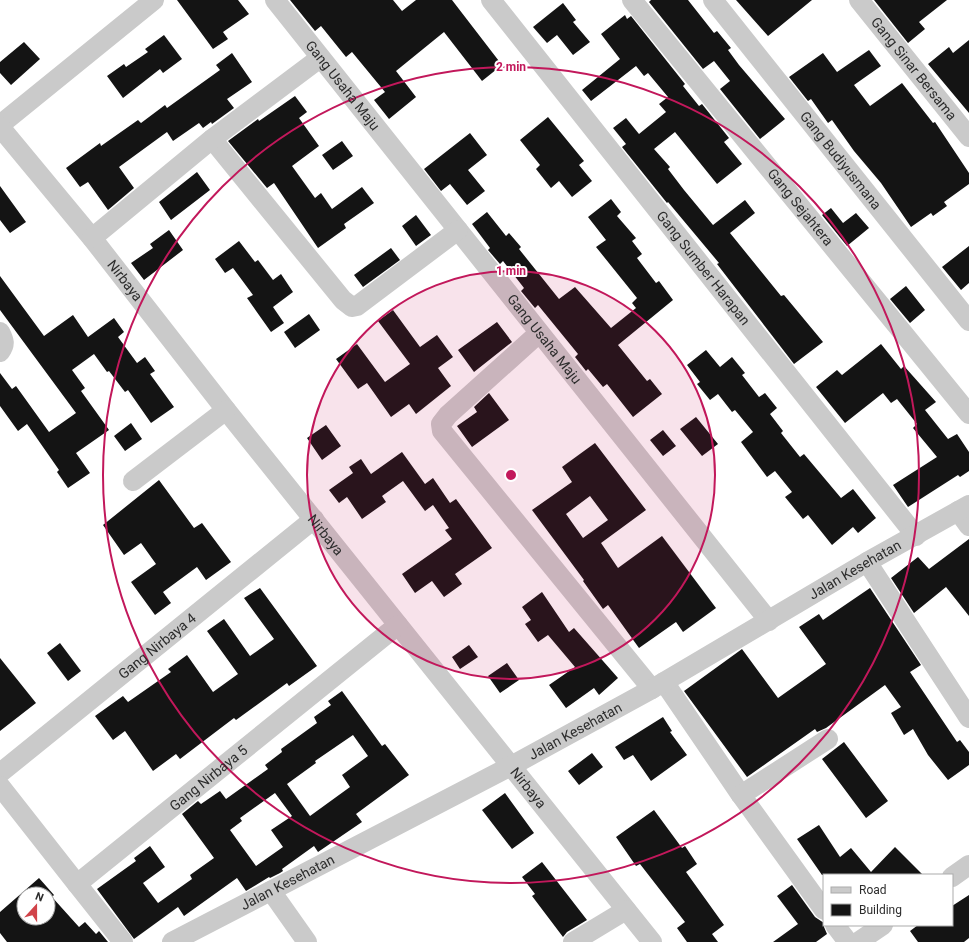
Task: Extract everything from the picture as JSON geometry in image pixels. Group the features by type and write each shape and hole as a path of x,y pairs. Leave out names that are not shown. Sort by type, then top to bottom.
{"street":[{"path":"0,126 154,0"},
{"name":"Gang Usaha Maju","path":"275,0 769,621"},
{"name":"Gang Sumber Harapan","path":"491,0 916,536"},
{"name":"Gang Sejahtera","path":"632,0 969,414"},
{"name":"Gang Budiyusmana","path":"713,0 969,321"},
{"name":"Gang Sinar Bersama","path":"859,0 969,137"},
{"path":"92,238 212,139 320,58"},
{"name":"Nirbaya","path":"0,126 92,238 226,410 652,942"},
{"path":"212,139 343,300 352,307 357,306 458,230"},
{"path":"0,332 4,341 3,348 0,352"},
{"path":"539,333 448,416 441,424 442,431 658,686 741,795 823,909"},
{"path":"133,481 226,410"},
{"name":"Jalan Kesehatan","path":"172,942 511,766 658,686 867,562 916,536 965,514"},
{"name":"Gang Nirbaya 4","path":"0,773 314,519"},
{"path":"867,562 969,718"},
{"name":"Gang Nirbaya 5","path":"77,884 398,625"},
{"path":"741,795 828,739"},
{"path":"0,786 123,942"},
{"path":"953,876 969,865"},
{"path":"271,891 307,942"},
{"path":"573,942 626,910"},
{"path":"836,926 848,942"},
{"path":"858,942 882,926"}],"building":[{"path":"177,0 238,0 249,14 223,32 228,39 213,49"},
{"path":"290,0 393,0 402,11 416,0 452,0 502,65 482,81 444,32 396,71 416,97 389,119 374,100 385,92 352,52 346,57 321,26 315,31"},
{"path":"651,0 688,0 714,33 717,31 731,48 728,50 739,65 785,119 760,139 720,89 730,81 714,61 703,69 649,2"},
{"path":"736,0 812,0 768,36"},
{"path":"874,0 947,0 919,22 925,29 908,43"},
{"path":"563,3 576,20 573,22 590,42 573,55 557,35 547,43 533,27"},
{"path":"625,15 627,19 631,16 685,84 683,86 699,106 702,104 729,138 724,142 742,164 717,184 675,132 654,149 670,167 668,169 713,225 745,200 755,213 730,233 781,296 784,295 823,342 794,364 717,264 719,263 668,202 667,203 622,147 626,144 613,128 626,118 639,134 666,112 659,104 668,97 648,73 644,76 636,66 591,101 582,90 620,59 601,34"},
{"path":"164,35 182,59 163,73 160,69 123,98 107,76 124,64 126,67 148,52 145,49"},
{"path":"969,40 969,113 928,64 949,47 953,53"},
{"path":"24,42 40,59 11,85 0,73 0,62"},
{"path":"869,50 881,66 854,85 870,106 902,83 933,123 935,122 969,173 969,184 944,202 947,206 933,216 931,213 911,227 881,183 854,151 832,120 828,123 811,99 808,101 789,77 823,53 837,72"},
{"path":"232,53 252,82 227,99 234,108 212,124 211,122 203,128 199,123 173,141 167,132 119,167 134,188 108,210 88,182 80,187 66,168 100,143 101,146 138,120 141,123 165,105 167,108 220,70 216,65"},
{"path":"295,96 307,112 299,118 319,146 292,166 315,198 321,193 332,209 362,187 374,203 344,224 346,228 318,248 274,183 267,188 228,141 258,119 259,121"},
{"path":"548,117 584,161 579,165 592,181 572,197 559,181 551,188 536,169 540,165 520,140"},
{"path":"470,133 487,155 468,170 485,191 467,205 450,184 441,191 424,169"},
{"path":"342,141 353,156 333,170 322,155"},
{"path":"197,172 210,190 171,220 159,202"},
{"path":"0,186 26,222 10,233 0,220"},
{"path":"611,199 621,212 617,216 636,238 632,241 642,254 637,258 656,283 659,281 673,300 618,345 647,381 650,379 662,394 633,417 607,384 603,387 588,369 586,371 575,357 578,354 538,305 535,308 521,291 524,288 503,261 500,264 488,250 490,248 472,224 487,212 506,236 509,233 521,247 519,249 559,299 575,287 611,328 636,308 632,303 637,298 596,247 606,240 588,217"},
{"path":"831,208 843,223 856,213 869,228 847,246 822,215"},
{"path":"416,215 431,235 416,246 402,226"},
{"path":"169,230 183,250 144,280 131,263 153,248 150,244"},
{"path":"239,241 255,262 258,260 273,280 281,274 293,292 273,307 284,323 271,332 247,298 253,295 233,268 225,273 215,259"},
{"path":"969,246 969,283 961,290 942,267"},
{"path":"391,248 400,260 363,287 354,275"},
{"path":"0,276 44,336 73,315 88,337 114,318 124,332 118,337 137,363 145,357 155,371 150,374 174,407 151,423 128,390 125,392 109,371 107,372 94,354 72,370 85,388 81,391 109,430 76,453 90,473 68,488 57,472 59,470 27,424 18,431 0,406 0,373 12,389 16,386 49,432 76,413 0,310"},
{"path":"906,286 925,310 910,323 890,299"},
{"path":"393,310 420,347 437,335 453,357 438,368 451,386 416,414 409,404 391,417 367,383 358,389 336,359 357,344 385,382 410,364 378,321"},
{"path":"309,314 320,330 295,348 284,332"},
{"path":"497,322 512,342 474,372 458,350"},
{"path":"881,344 901,369 904,366 936,402 925,410 948,439 957,434 969,452 969,471 960,477 958,475 908,507 893,485 937,457 913,428 917,424 897,399 891,403 883,393 845,423 816,387 837,370 842,375"},
{"path":"706,350 720,367 732,357 745,373 742,375 759,397 765,393 777,408 770,414 783,431 781,433 800,457 804,454 841,498 853,489 876,518 858,533 853,527 832,545 808,515 803,519 785,497 792,492 775,471 767,477 741,442 753,432 735,410 732,412 718,394 710,400 697,384 700,382 687,365"},
{"path":"489,393 509,420 472,447 457,426 477,412 474,407"},
{"path":"696,417 718,444 702,456 680,429"},
{"path":"131,423 142,439 125,451 114,436"},
{"path":"326,425 341,446 322,460 307,438"},
{"path":"663,430 676,446 663,456 650,440"},
{"path":"595,443 646,510 601,543 618,568 662,536 716,608 683,632 676,622 639,648 608,605 603,609 583,581 584,580 532,510 572,482 562,467","holes":["590,496 608,520 583,538 566,514"]},
{"path":"402,452 425,484 433,478 450,503 456,499 492,548 455,574 462,584 444,597 432,581 415,593 402,574 452,539 445,530 449,528 433,505 425,511 403,481 382,496 386,502 362,519 347,497 339,503 329,490 353,473 349,467 361,459 371,474"},
{"path":"159,480 194,528 202,523 231,562 206,580 197,567 163,592 171,603 155,615 131,582 156,564 141,543 124,555 103,525"},
{"path":"969,539 969,616 946,587 914,613 891,578 918,557 929,569"},
{"path":"260,588 317,666 289,686 287,683 236,720 234,718 180,759 176,754 153,771 125,731 113,740 95,716 123,696 128,702 171,672 168,669 187,655 213,692 238,674 207,631 224,619 250,656 274,639 244,598"},
{"path":"870,588 921,665 910,672 957,742 960,740 969,752 969,765 948,780 928,755 913,729 904,735 891,713 901,707 885,685 826,728 817,732 815,729 747,777 684,691 742,649 778,698 826,664 799,627 819,614 823,620"},
{"path":"542,592 569,632 574,628 618,678 599,695 594,688 566,708 549,685 575,667 548,635 538,642 525,624 531,620 522,607"},
{"path":"60,643 81,671 68,681 47,653"},
{"path":"469,645 478,657 460,669 452,657"},
{"path":"0,658 36,703 0,731"},
{"path":"507,663 519,680 500,693 488,676"},
{"path":"342,691 382,746 385,744 409,775 356,814 362,822 318,852 314,846 282,869 283,871 280,873 270,878 269,877 246,891 237,878 184,916 178,907 134,939 97,889 136,861 134,858 150,846 165,867 143,883 158,903 192,879 190,875 214,858 182,814 198,801 201,804 220,791 226,799 268,769 265,765 282,752 281,749 317,723 314,717 331,705 328,701","holes":["353,735 368,756 342,775 350,787 310,816 287,784 316,763 315,761","275,793 292,816 271,830 283,847 256,866 230,830 242,821 240,818"]},
{"path":"663,717 672,731 670,732 687,755 651,781 633,755 624,760 615,747"},
{"path":"844,742 888,801 866,818 822,759"},
{"path":"592,753 603,767 579,785 568,771"},
{"path":"505,793 534,833 512,849 482,810"},
{"path":"654,810 682,848 685,846 697,864 686,872 724,925 712,934 718,942 687,942 677,928 685,922 640,864 636,866 616,837"},
{"path":"819,825 840,857 851,848 871,872 895,847 922,874 822,875 797,839"},
{"path":"542,862 587,920 567,932 563,937 532,896 535,894 522,877"},
{"path":"39,878 46,886 30,886"},
{"path":"792,885 815,917 823,922 827,934 816,942 773,942 798,924 777,896"},
{"path":"969,895 969,938 964,942 918,942 910,931 917,926 953,926 953,905"},
{"path":"16,898 16,926 56,926 56,901 79,927 85,922 96,934 99,931 108,942 7,942 0,933 0,912"}]}
